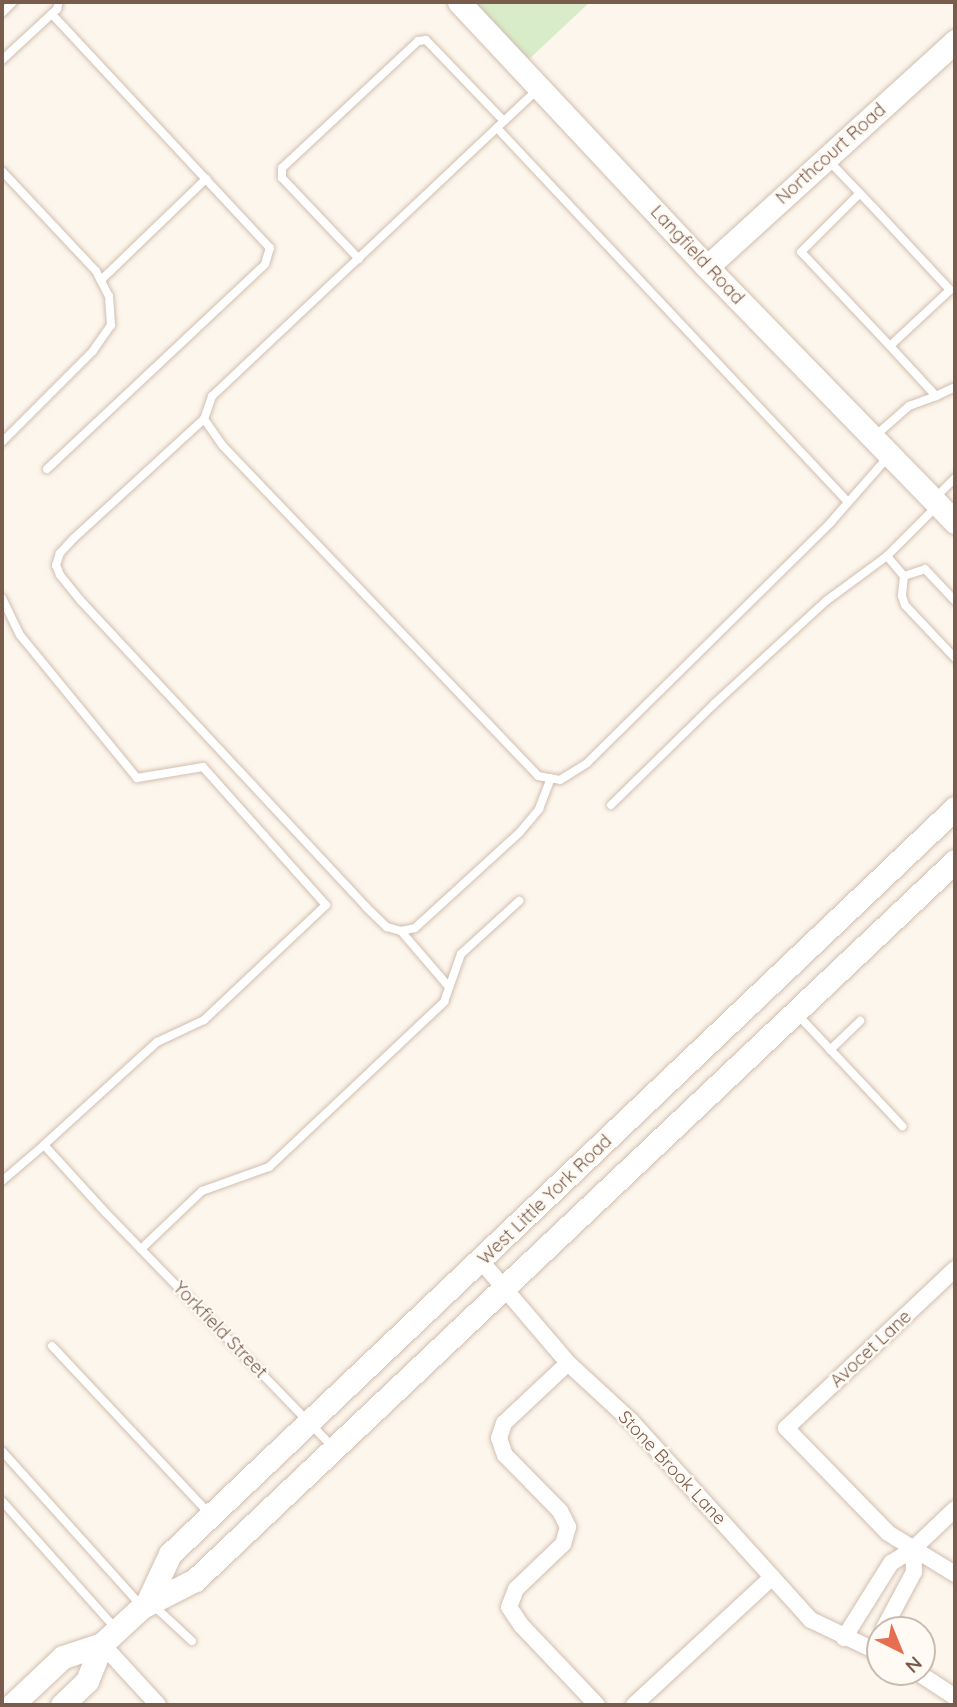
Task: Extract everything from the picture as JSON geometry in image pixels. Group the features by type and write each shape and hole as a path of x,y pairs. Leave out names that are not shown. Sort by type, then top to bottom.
{"main road":[{"name":"Langfield Road","path":"459,2 707,267 955,522"},
{"name":"Northcourt Road","path":"707,267 955,41"},
{"name":"Langfield Road","path":"935,504 955,531"},
{"name":"West Little York Road","path":"145,1604 170,1554 955,808"},
{"name":"West Little York Road","path":"12,1705 63,1657 109,1637 145,1604 195,1580 955,860"},
{"path":"891,869 918,896"},
{"path":"697,1055 723,1080"},
{"name":"West Little York Road","path":"62,1705 87,1681 109,1637"}],"street":[{"name":"Stone Brook Lane","path":"481,1261 568,1363 632,1422 811,1620 844,1638 866,1644"},
{"name":"Avocet Lane","path":"913,1549 888,1533 786,1428 955,1269"},
{"path":"568,1363 504,1423 499,1438 505,1455 560,1511 568,1527 563,1544 516,1589 509,1607 521,1625 597,1705"},
{"path":"844,1638 891,1563 913,1549 955,1509"},
{"path":"913,1549 955,1574"},
{"path":"890,1616 914,1572 913,1549"},
{"path":"634,1705 772,1577"},
{"path":"109,1637 158,1705"},
{"path":"936,1685 955,1697"}],"lane":[{"path":"2,13 13,2"},
{"path":"2,60 52,14 59,2"},
{"path":"47,469 265,264 270,248 52,14"},
{"path":"359,259 282,178 282,168 418,41 426,40 500,125 848,502"},
{"path":"449,987 401,931 387,926 366,907 60,575 56,565 60,553 169,448 204,419 212,397 539,88"},
{"path":"827,158 950,290 890,346"},
{"path":"2,171 96,271 109,296 111,325 93,351 2,442"},
{"path":"101,280 206,179"},
{"path":"860,193 801,252 936,396"},
{"path":"873,439 909,406 955,387"},
{"path":"204,419 223,446 538,776 559,780 587,763 848,502 889,456"},
{"path":"611,805 714,704 826,601 887,556 955,478"},
{"path":"887,556 904,576 902,596 905,605 955,658"},
{"path":"904,576 925,569 955,601"},
{"path":"2,598 20,635 137,778 203,767 326,905 204,1020 158,1042 2,1181"},
{"path":"401,931 415,928 520,832 539,809 551,778"},
{"path":"141,1249 202,1191 269,1167 444,1002 461,954 519,901"},
{"path":"795,1012 902,1126"},
{"path":"830,1050 860,1021"},
{"name":"Yorkfield Street","path":"44,1145 106,1213 334,1448"},
{"path":"51,1346 211,1515"},
{"path":"2,1451 145,1604 192,1641"},
{"path":"2,1501 109,1637"}],"green space":[{"path":"474,2 590,2 528,60"}]}
